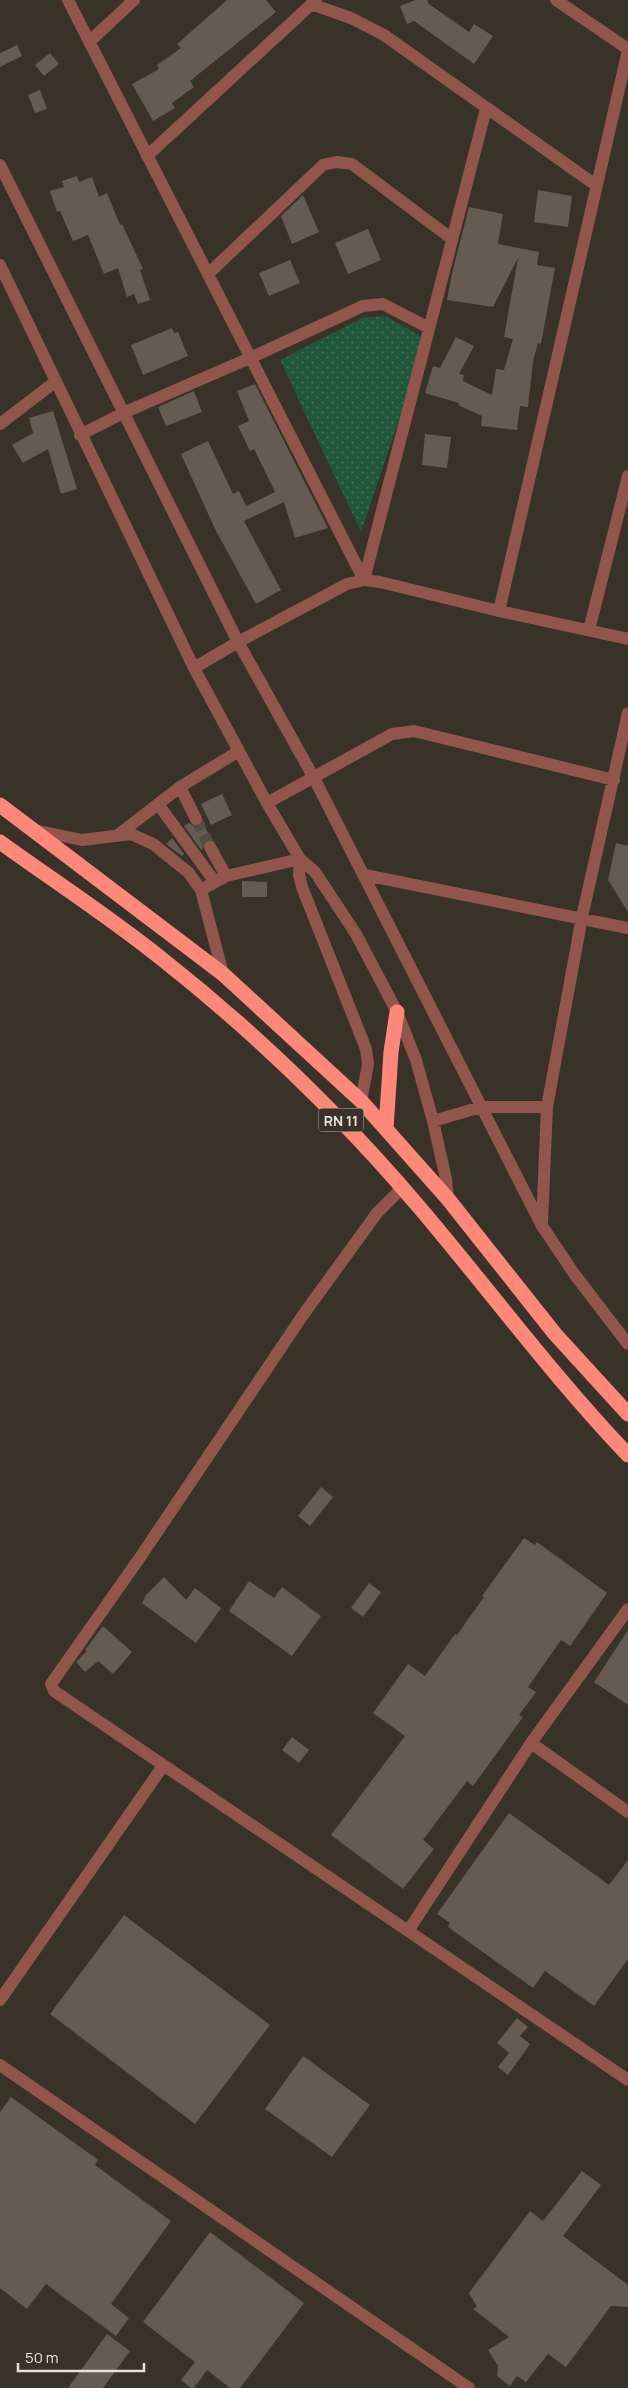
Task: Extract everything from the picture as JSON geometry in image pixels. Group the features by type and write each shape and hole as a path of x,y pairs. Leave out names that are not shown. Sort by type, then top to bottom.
{"highway":[{"name":"RN 11","path":"0,805 223,974 361,1101 448,1199 549,1327 628,1414"},
{"name":"RN 11","path":"0,842 162,959 240,1025 340,1120 402,1188 561,1380 628,1454"},
{"path":"386,1129 391,1052 397,1012"}],"street":[{"path":"68,0 364,580"},
{"path":"89,42 134,0"},
{"path":"498,611 628,50 556,0"},
{"path":"147,156 314,2 384,35 596,186"},
{"path":"364,580 486,109"},
{"path":"208,274 323,166 336,162 352,164 452,239"},
{"path":"0,165 238,642 314,778 365,875 542,1226 575,1275 628,1344"},
{"path":"0,265 80,435 194,668 238,751 300,859 315,872 356,934 397,1012 416,1060 433,1121 446,1179 448,1199"},
{"path":"80,435 123,413 250,358 362,306 383,304 429,328"},
{"path":"0,424 55,382"},
{"path":"589,630 628,476"},
{"path":"194,668 238,642 347,584 364,580 380,582 498,611 628,639"},
{"path":"542,1226 547,1107 582,917 628,713"},
{"path":"267,803 392,734 414,731 614,780"},
{"path":"118,835 180,788 238,751"},
{"path":"180,788 196,819"},
{"path":"158,804 221,879"},
{"path":"32,829 82,840 96,840 131,834 153,844 188,872 201,890 223,974"},
{"path":"210,847 221,879"},
{"path":"201,890 221,879 300,859"},
{"path":"300,859 299,876 302,886 366,1049 368,1064 361,1101"},
{"path":"365,875 582,917 628,928"},
{"path":"433,1121 481,1107 547,1107"},
{"path":"402,1188 377,1213 303,1314 141,1556 52,1681 54,1691 628,2080"},
{"path":"408,1931 530,1743 628,1608"},
{"path":"530,1743 628,1812"},
{"path":"0,2000 163,1766"},
{"path":"0,2065 469,2388"}],"green space":[{"path":"385,316 426,339 361,532 280,360 362,318"}],"building":[{"path":"227,0 266,0 276,12 190,81 194,87 172,103 175,108 153,121 132,84 159,69 157,65 181,48 177,44"},
{"path":"415,0 427,0 429,4 469,32 474,24 493,36 474,64 414,21 407,24 400,6"},
{"path":"17,45 22,56 0,67 0,53"},
{"path":"50,53 59,64 44,76 35,65"},
{"path":"40,90 47,109 35,113 28,95"},
{"path":"77,176 79,182 92,177 99,197 107,193 120,225 122,224 143,269 140,270 150,300 138,304 134,294 127,297 118,268 104,274 88,235 73,241 60,211 57,212 50,191 64,187 62,181"},
{"path":"538,190 572,196 568,227 534,222"},
{"path":"303,195 319,232 292,244 281,216"},
{"path":"469,207 503,214 498,244 539,252 537,265 555,268 541,344 538,343 533,361 528,407 520,406 517,430 481,426 482,416 458,405 459,403 425,393 433,366 440,368 456,337 474,346 459,374 464,375 463,381 492,395 496,369 504,370 513,339 504,337 518,258 493,307 447,300"},
{"path":"368,229 381,260 348,274 335,243"},
{"path":"290,260 300,283 269,296 259,273"},
{"path":"172,328 174,333 178,332 188,356 143,375 131,345"},
{"path":"255,384 328,528 295,538 284,502 244,521 281,590 256,604 215,529 181,454 208,441 233,494 239,491 246,506 275,492 254,449 250,451 238,426 249,421 237,391"},
{"path":"194,391 202,412 166,426 158,407"},
{"path":"53,411 77,489 61,494 48,449 23,463 12,445 33,433 29,418"},
{"path":"425,434 451,437 447,468 422,465"},
{"path":"222,794 232,815 211,825 201,804"},
{"path":"189,823 196,827 203,823 211,839 203,842 202,851 184,826"},
{"path":"172,838 184,854 182,856 166,844"},
{"path":"616,843 628,846 628,912 608,880"},
{"path":"242,881 267,882 267,897 242,897"},
{"path":"321,1487 333,1497 310,1526 298,1516"},
{"path":"524,1538 535,1545 537,1542 607,1593 570,1646 561,1640 528,1687 536,1692 519,1715 523,1717 473,1786 467,1781 423,1840 434,1849 403,1889 331,1835 405,1736 373,1713 408,1664 425,1676 455,1634 457,1635 484,1597 482,1596"},
{"path":"164,1577 186,1600 195,1588 221,1608 196,1643 142,1603 146,1595"},
{"path":"249,1581 274,1598 282,1587 321,1616 292,1656 229,1611"},
{"path":"369,1583 381,1592 363,1617 351,1608"},
{"path":"103,1626 132,1652 113,1674 98,1661 85,1672 76,1662 87,1651 85,1650"},
{"path":"628,1630 628,1705 594,1682"},
{"path":"292,1737 309,1750 299,1763 282,1750"},
{"path":"509,1813 609,1885 628,1860 628,1959 594,2006 545,1971 533,1988 448,1927 450,1923 437,1914"},
{"path":"124,1915 270,2025 195,2124 50,2014"},
{"path":"517,2018 528,2027 520,2036 530,2044 508,2075 498,2067 509,2053 497,2043"},
{"path":"303,2056 370,2105 332,2157 265,2109"},
{"path":"11,2097 98,2160 95,2165 171,2221 111,2304 129,2318 116,2336 46,2284 27,2309 0,2288 0,2112"},
{"path":"582,2171 601,2185 563,2236 628,2285 628,2307 611,2306 566,2367 548,2354 526,2382 517,2376 510,2386 497,2376 498,2366 488,2350 509,2337 473,2309 477,2307 469,2293 530,2211 543,2221"},
{"path":"210,2232 304,2303 240,2388 230,2388 207,2370 194,2388 191,2388 181,2380 195,2362 143,2322"},
{"path":"107,2334 130,2351 103,2388 68,2388"}],"tunnel":[{"path":"196,819 210,847"}]}
